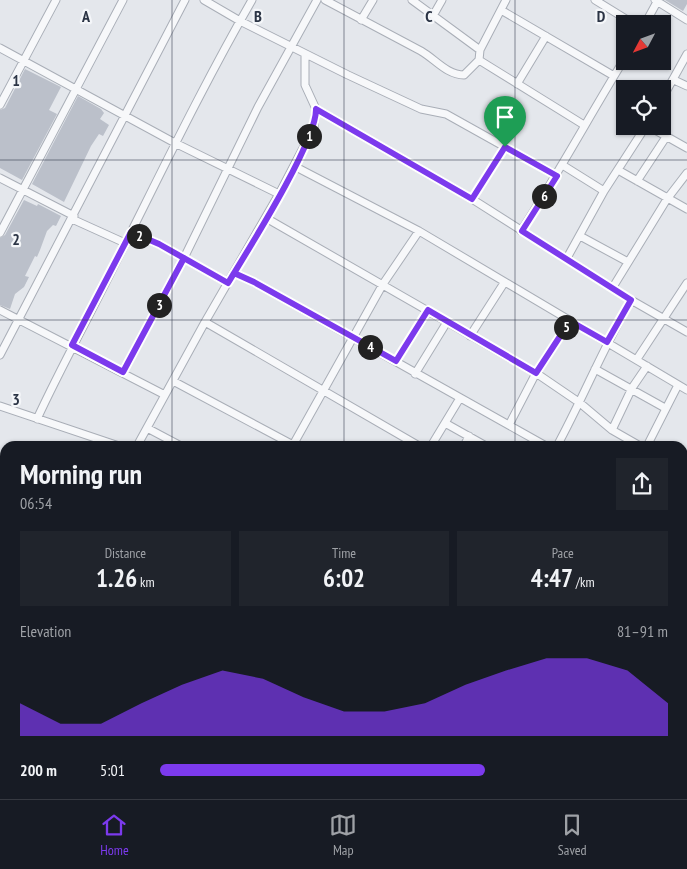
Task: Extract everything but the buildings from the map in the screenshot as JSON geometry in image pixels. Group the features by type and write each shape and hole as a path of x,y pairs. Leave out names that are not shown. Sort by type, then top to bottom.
{"street":[{"path":"0,105 56,0"},
{"path":"0,233 123,0"},
{"path":"0,355 20,320 185,0"},
{"path":"204,0 290,47 421,109 446,114 557,176"},
{"path":"37,419 72,345 126,243 175,143 252,0"},
{"path":"123,372 184,258 290,47 317,0"},
{"path":"325,0 423,53 447,71 458,75 464,75 480,60 480,50 506,0"},
{"path":"361,20 373,0"},
{"path":"412,0 434,14 480,50"},
{"path":"434,14 442,0"},
{"path":"595,0 619,15"},
{"path":"650,15 657,1 687,20"},
{"path":"501,10 614,76"},
{"path":"517,84 546,36"},
{"path":"2,51 126,115 228,171 279,194"},
{"path":"140,441 205,322 266,218 314,127 316,109 305,85 305,54"},
{"path":"671,85 687,54"},
{"path":"480,60 584,125"},
{"path":"522,231 564,166 584,125 618,70"},
{"path":"674,80 687,86"},
{"path":"316,109 472,199 631,300 687,332"},
{"path":"566,258 604,192 641,135"},
{"path":"663,135 687,148"},
{"path":"637,181 666,137"},
{"path":"472,199 505,147"},
{"path":"294,166 419,232 687,390"},
{"path":"564,166 604,192"},
{"path":"618,170 687,210"},
{"path":"613,287 667,199 684,182 687,173"},
{"path":"0,178 126,243"},
{"path":"266,218 536,373 580,403 612,430 631,441"},
{"path":"131,232 184,258 228,283"},
{"path":"297,441 383,284 419,232"},
{"path":"580,236 628,262"},
{"path":"234,273 254,282 537,441"},
{"path":"637,359 687,282"},
{"path":"470,336 504,283"},
{"path":"560,441 580,403 607,342 631,300"},
{"path":"0,310 72,345 166,395"},
{"path":"396,361 428,310"},
{"path":"509,425 536,373 570,321"},
{"path":"205,322 410,441"},
{"path":"415,374 447,322"},
{"path":"612,430 632,388 647,366"},
{"path":"595,369 665,408"},
{"path":"173,381 285,441"},
{"path":"649,441 678,385"},
{"path":"435,441 460,398"},
{"path":"0,406 104,441"},
{"path":"445,423 478,441"},
{"path":"148,428 172,441"},
{"path":"466,441 469,436"}],"route":[{"path":"505,147 472,199 316,109 314,127 279,194 228,283 159,244 131,232 72,345 123,372 184,258 228,283 234,273 254,282 396,361 428,310 536,373 570,321 607,342 631,300 522,231 557,176 505,147"}]}
